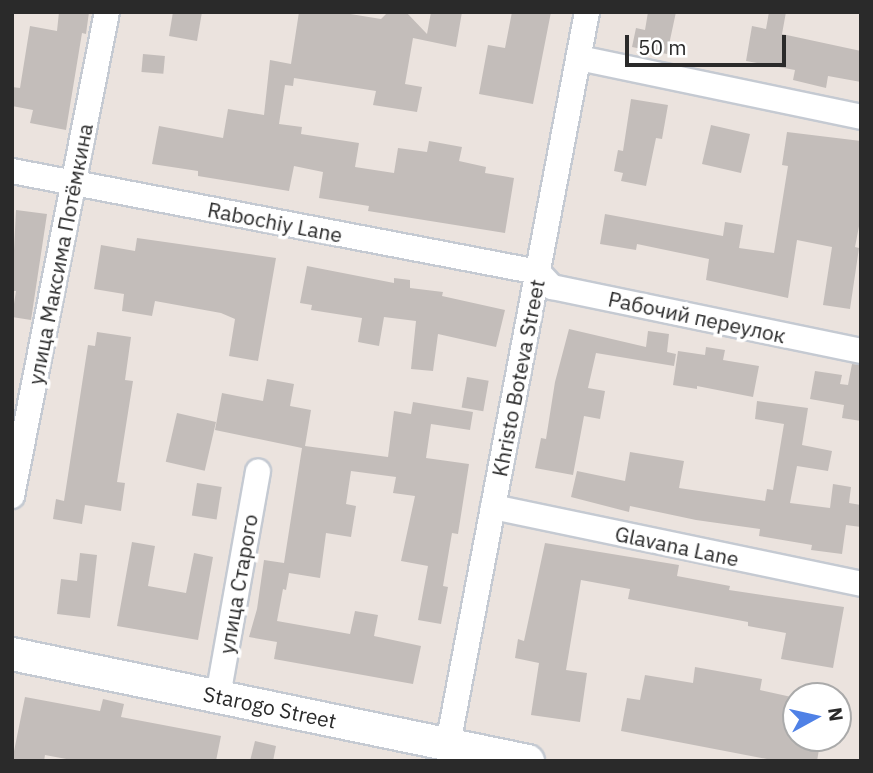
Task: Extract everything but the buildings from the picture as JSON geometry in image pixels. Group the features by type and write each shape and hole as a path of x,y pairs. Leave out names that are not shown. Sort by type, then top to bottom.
{"street":[{"name":"улица Максима Потёмкина","path":"12,496 107,12"},
{"name":"Khristo Boteva Street","path":"449,744 587,12"},
{"path":"579,58 861,117"},
{"name":"Rabochiy Lane","path":"12,171 538,272"},
{"name":"Рабочий переулок","path":"538,272 552,287 861,351"},
{"name":"улица Старого","path":"218,696 258,472"},
{"name":"Glavana Lane","path":"493,507 861,584"},
{"name":"Starogo Street","path":"12,653 528,761"}]}
